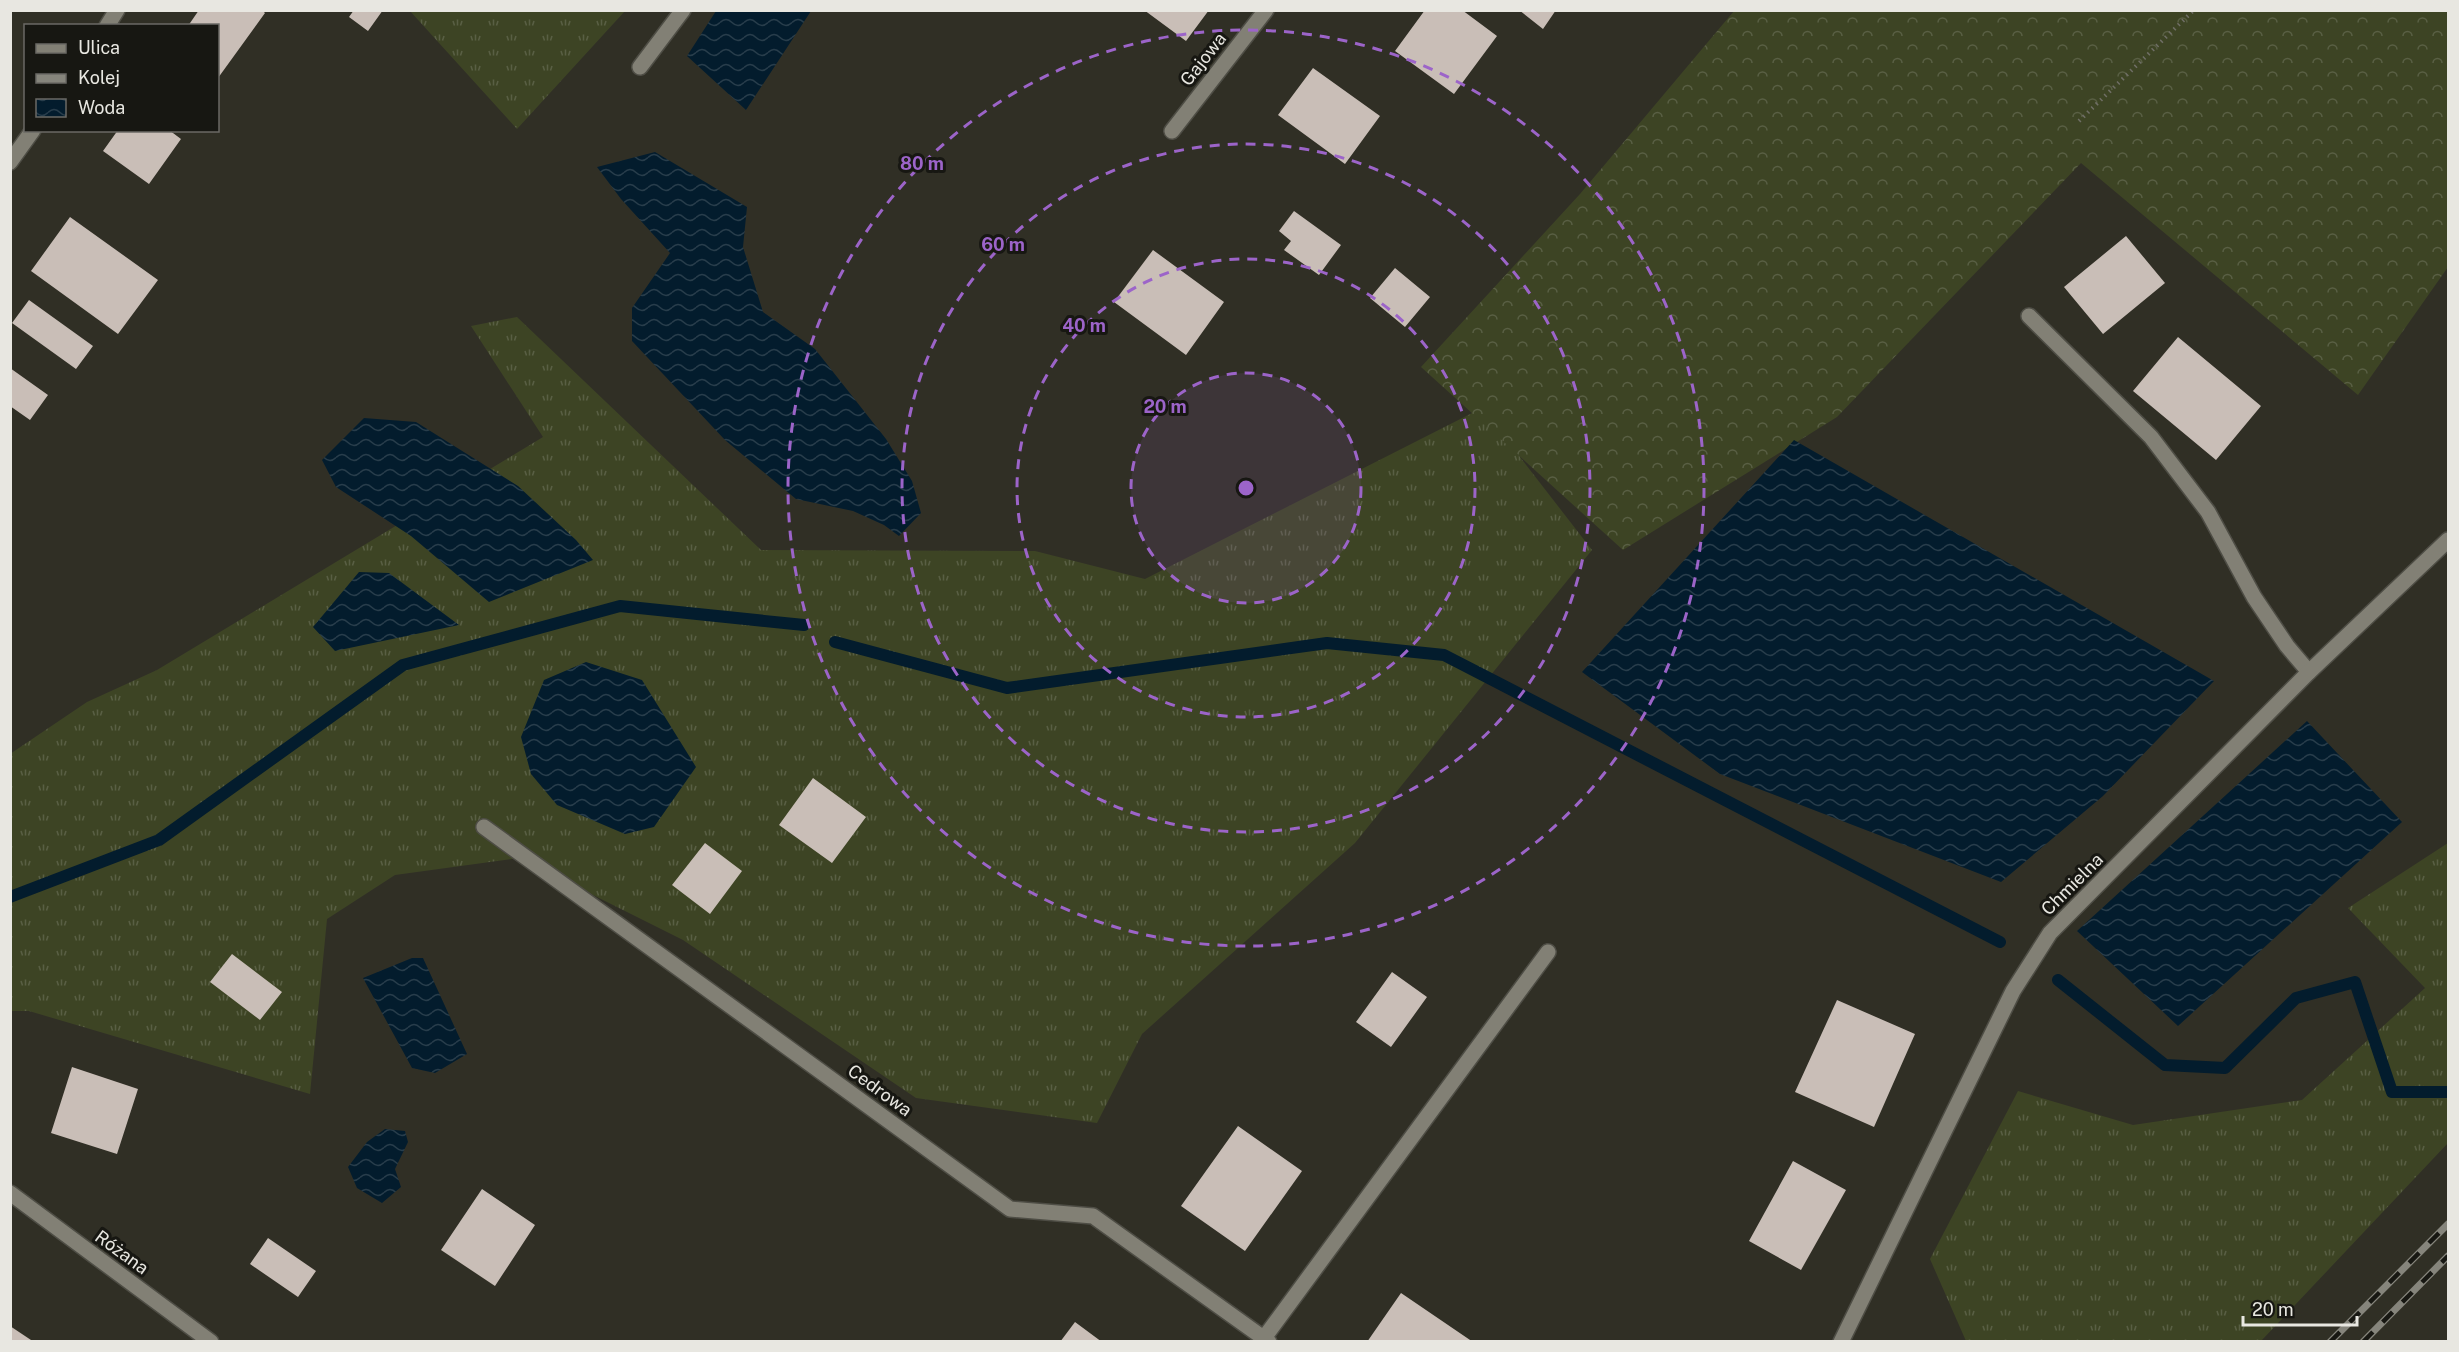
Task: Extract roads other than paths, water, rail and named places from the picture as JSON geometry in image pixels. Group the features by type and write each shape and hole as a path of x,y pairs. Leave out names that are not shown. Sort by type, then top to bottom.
{"street":[{"path":"108,24 117,10"},
{"path":"640,67 683,10"},
{"name":"Gajowa","path":"1172,131 1266,10"},
{"path":"10,162 32,132"},
{"path":"2029,316 2151,437 2208,512 2254,597 2309,672"},
{"name":"Chmielna","path":"1841,1341 2013,991 2050,933 2309,672 2448,540"},
{"name":"Cedrowa","path":"484,827 1010,1209 1093,1216 1266,1340"},
{"path":"1266,1340 1548,952"},
{"name":"Różana","path":"10,1193 211,1341"}],"water":[{"path":"716,11 811,11 746,110 687,56"},
{"path":"655,152 747,207 743,247 763,312 815,349 886,439 912,481 921,513 899,536 884,525 853,511 796,499 725,440 632,341 632,308 670,253 621,199 597,167"},
{"path":"364,418 416,422 518,486 576,540 593,560 489,602 411,536 336,487 322,460"},
{"path":"1794,440 2214,681 2103,796 2001,882 1720,774 1582,672"},
{"path":"359,572 389,573 459,625 335,651 313,627"},
{"path":"586,662 642,680 696,767 654,827 625,834 557,805 531,774 521,737 544,680"},
{"path":"2307,721 2402,822 2178,1026 2077,931"},
{"path":"412,958 423,958 467,1054 435,1073 412,1068 363,978"},
{"path":"385,1129 405,1131 408,1142 395,1169 401,1187 382,1203 357,1188 348,1167 367,1142"}],"waterway":[{"path":"10,897 159,840 403,665 620,606 804,625"},
{"path":"835,642 1007,688 1327,643 1444,655 2000,942"},
{"path":"2058,980 2165,1065 2225,1068 2296,998 2355,982 2392,1092 2448,1092"}],"railway":[{"path":"2330,1342 2448,1224"},
{"path":"2363,1342 2448,1256"}]}
